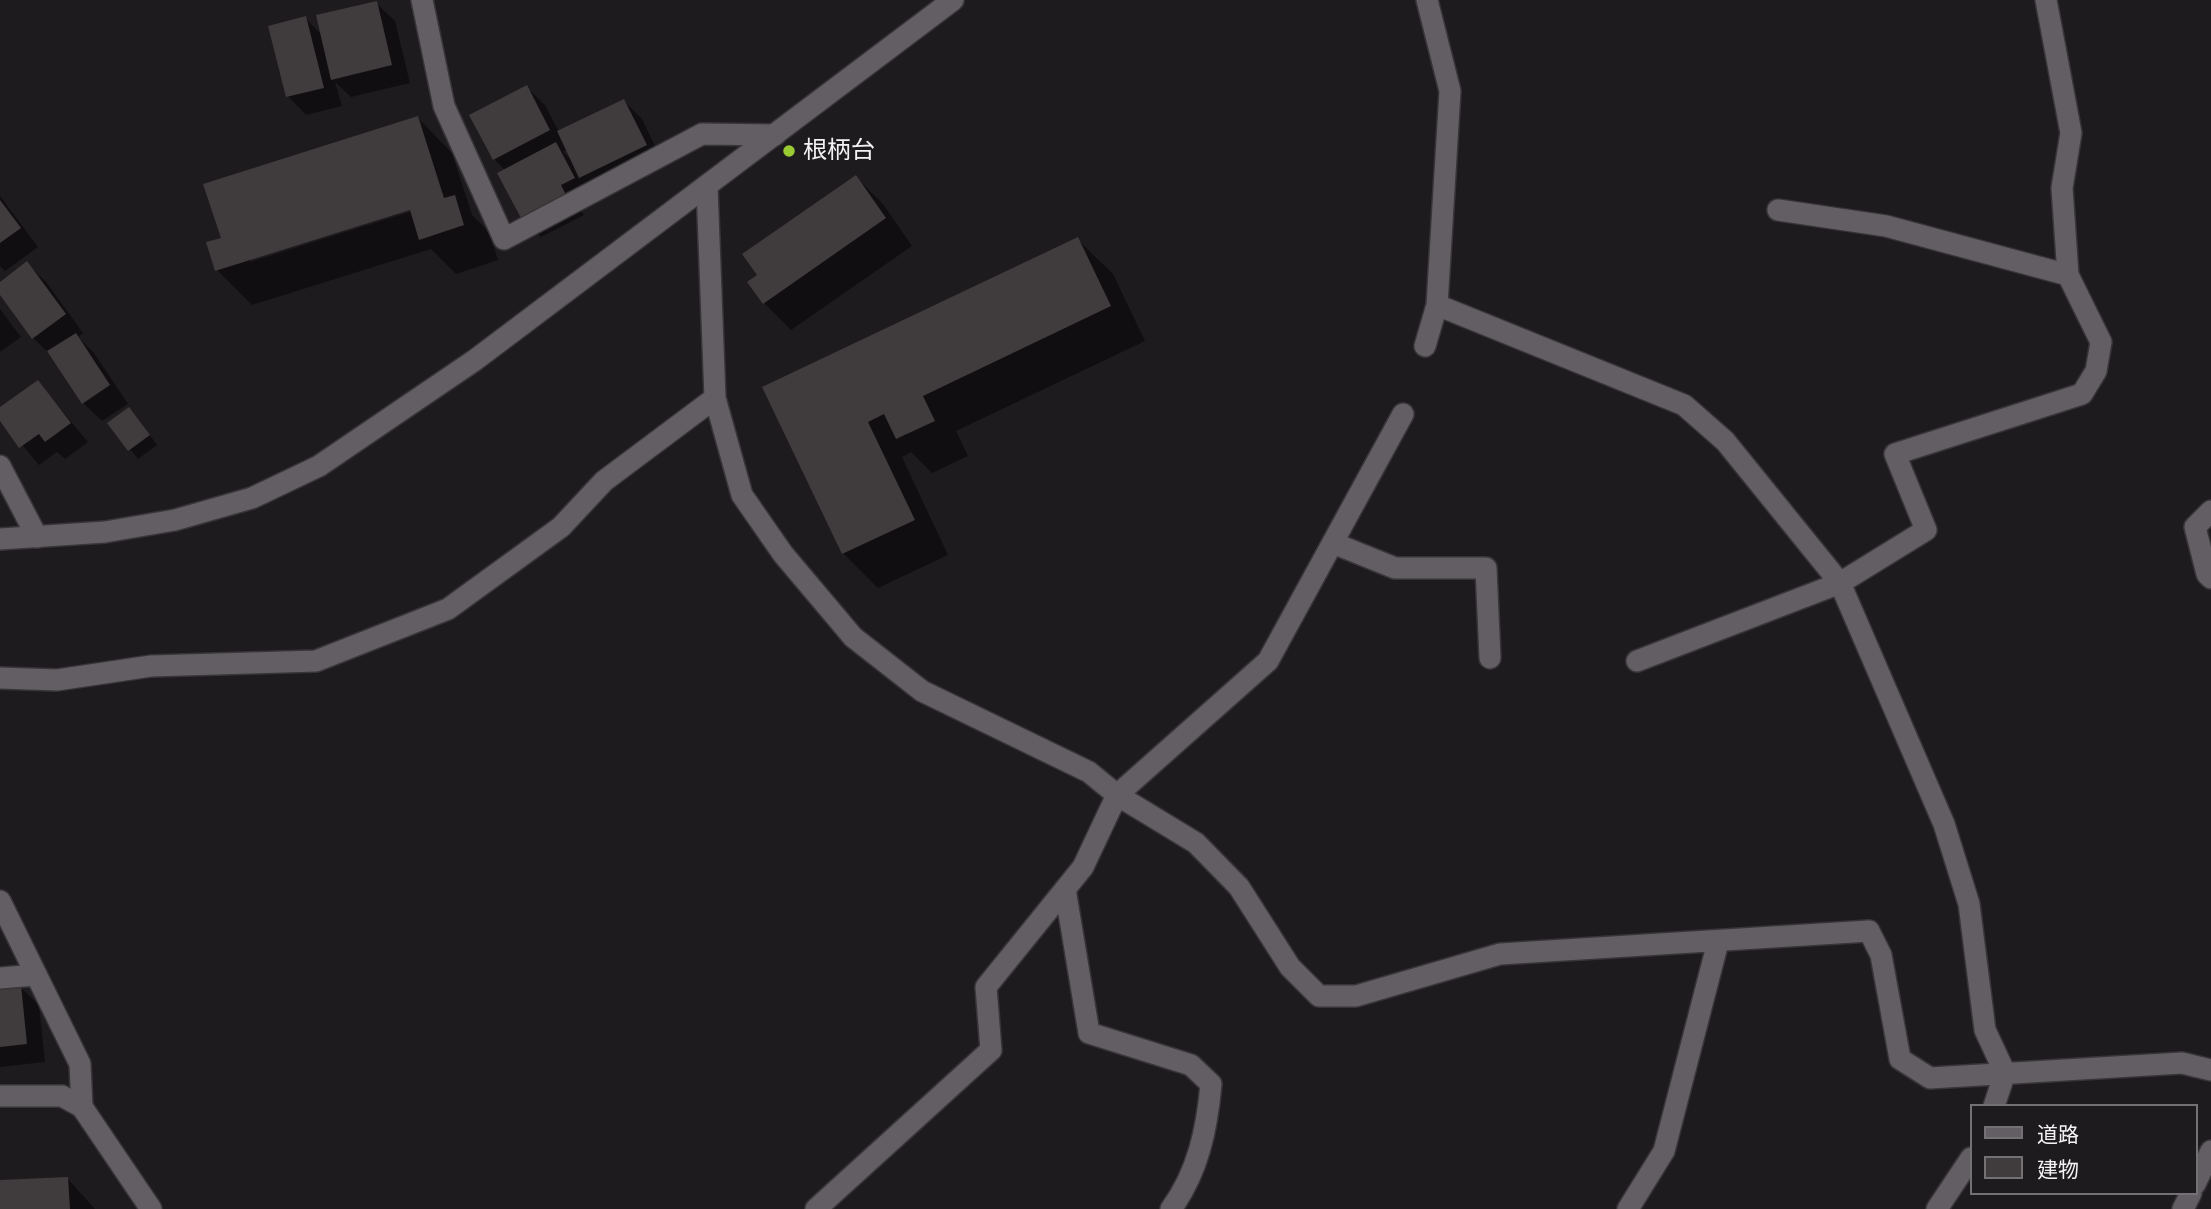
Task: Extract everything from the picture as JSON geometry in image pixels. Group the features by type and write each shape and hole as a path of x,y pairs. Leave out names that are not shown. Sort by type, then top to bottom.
{"street":[{"path":"422,0 444,106 504,239 702,134 775,135"},
{"path":"0,539 105,532 176,520 252,498 319,466 475,360 953,0"},
{"path":"1425,346 1437,305 1450,91 1427,0"},
{"path":"1637,661 1840,583 1926,530 1895,454 2082,394 2096,372 2101,342 2068,275 2062,188 2071,132 2046,0"},
{"path":"707,187 715,398 742,495 783,554 853,637 922,691 1088,772 1117,795 1196,843 1239,887 1290,967 1319,996 1356,996 1500,954 1869,931 1881,955 1900,1059 1930,1078 2182,1063 2211,1070"},
{"path":"1778,210 1886,226 2068,275"},
{"path":"1437,305 1684,405 1725,441 1840,583 1944,824 1969,904 1985,1030 2005,1073 1995,1104"},
{"path":"0,678 57,680 151,666 316,662 448,609 561,527 604,481 715,398"},
{"path":"816,1209 991,1050 986,986 1083,867 1117,795 1268,661 1403,414"},
{"path":"0,466 37,537"},
{"path":"2211,511 2194,527 2207,574 2211,578"},
{"path":"1333,543 1395,568 1486,568 1490,657"},
{"path":"1065,890 1089,1033 1191,1065 1211,1084 1207,1131 1185,1190 1171,1209"},
{"path":"0,901 80,1064 82,1107"},
{"path":"1628,1209 1664,1151 1718,942"},
{"path":"0,978 35,975"},
{"path":"0,1096 62,1096 82,1107 151,1209"},
{"path":"2197,1180 2211,1151"},
{"path":"1937,1209 1969,1161"}],"building":[{"path":"377,1 392,65 331,80 316,15"},
{"path":"306,16 324,88 286,97 268,26"},
{"path":"527,85 550,130 493,160 469,115"},
{"path":"624,99 647,145 579,178 557,131"},
{"path":"418,116 444,198 455,195 464,225 419,240 410,210 215,271 206,242 221,238 203,184"},
{"path":"556,142 575,178 561,185 567,197 522,220 497,173"},
{"path":"856,175 886,218 763,304 747,282 757,275 742,254"},
{"path":"0,200 21,228 0,243"},
{"path":"1078,237 1111,306 923,396 935,421 896,439 884,414 868,422 915,520 842,554 762,387"},
{"path":"27,261 66,314 32,339 0,295 0,282"},
{"path":"76,333 110,385 82,404 47,351"},
{"path":"38,380 71,423 45,442 39,434 19,448 0,421 0,407"},
{"path":"129,407 150,435 128,451 107,423"},
{"path":"21,985 27,1044 0,1047 0,987"},
{"path":"68,1177 70,1209 0,1209 0,1180"}],"place":[{"name":"根柄台","path":"789,151"}]}
